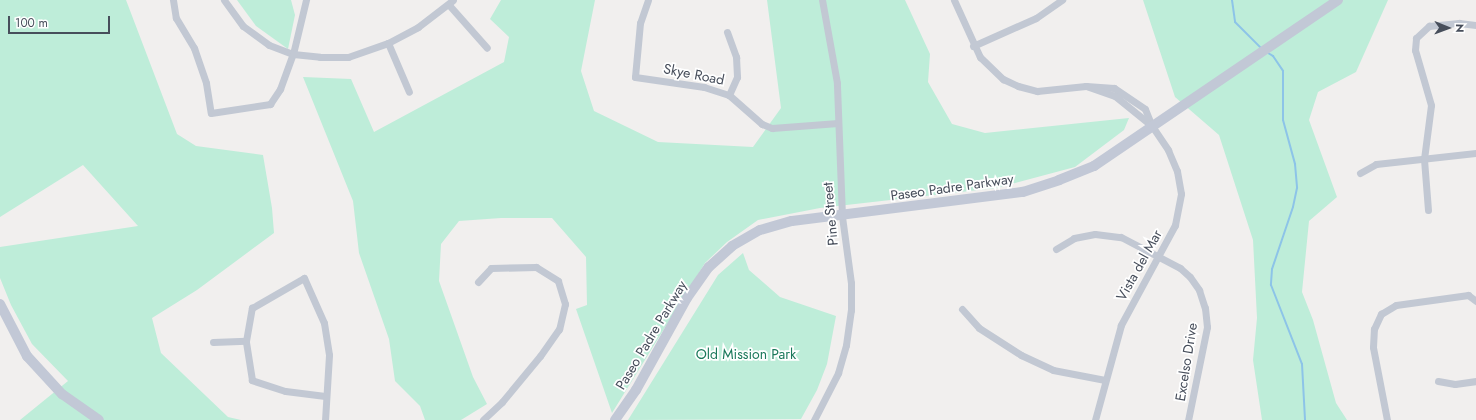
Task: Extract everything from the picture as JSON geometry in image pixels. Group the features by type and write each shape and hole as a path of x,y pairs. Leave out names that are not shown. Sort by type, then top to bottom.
{"main road":[{"name":"Paseo Padre Parkway","path":"615,420 636,390 687,298 709,267 732,246 760,230 792,222 1022,192 1094,166 1288,32 1338,0"},
{"path":"0,304 27,356 62,394 99,420"}],"street":[{"path":"173,0 176,18 194,48 206,83 211,113 270,104 280,89 293,54 306,0"},
{"path":"224,0 243,26 269,45 293,54 348,57 388,43 451,2 487,48"},
{"name":"Skye Road","path":"648,0 640,23 635,77 704,87 729,95 762,124 772,128 838,123"},
{"name":"Pine Street","path":"814,420 838,373 846,345 851,310 851,283 842,216 837,83 822,0"},
{"name":"Vista del Mar","path":"954,0 974,46 994,73 1018,86 1044,90 1086,86 1105,86 1123,93 1145,109 1152,126 1168,150 1177,171 1181,194 1175,225 1121,325 1095,420"},
{"path":"974,46 1036,18 1062,0"},
{"path":"1428,210 1424,158 1431,105 1415,50 1416,38 1429,26 1460,24 1476,26"},
{"path":"727,32 736,57 737,77 729,95"},
{"path":"388,43 409,92"},
{"path":"1360,173 1376,164 1476,152"},
{"name":"Excelso Drive","path":"1056,249 1074,238 1095,234 1121,237 1158,257 1190,277 1199,290 1205,308 1207,327 1203,355 1188,420"},
{"path":"478,282 491,268 536,267 558,281 566,304 559,328 540,356 502,402 483,420"},
{"path":"325,396 285,391 252,380 246,342 252,308 304,278 324,323 329,354 325,396 325,420"},
{"path":"1387,420 1373,347 1374,329 1381,314 1396,305 1460,296 1468,295 1476,301"},
{"path":"962,309 979,328 1021,355 1053,370 1105,380"},
{"path":"213,342 246,342"},
{"path":"1438,381 1455,384 1476,381"}],"green space":[{"path":"0,0 126,0 177,134 196,146 263,155 272,208 274,233 197,290 152,318 161,353 228,417 241,420 20,420 68,381 32,344 11,305 0,278 0,247 138,226 83,165 0,217"},
{"path":"237,0 291,0 295,15 288,49 256,26"},
{"path":"501,0 595,0 581,71 594,111 658,142 753,147 781,108 767,0 905,0 930,54 928,82 952,124 985,133 1129,118 1124,130 1075,167 996,188 820,208 758,220 727,242 705,263 612,413 576,309 587,305 586,257 552,218 501,218 459,221 441,244 439,281 473,377 487,404 461,420 425,420 420,406 395,381 389,339 359,253 353,201 303,77 351,79 374,132 504,62 509,37 490,19"},
{"path":"1143,0 1388,0 1356,72 1318,92 1309,120 1337,197 1309,221 1302,292 1313,320 1336,403 1347,420 1262,420 1253,360 1257,318 1253,240 1219,135 1175,97"},
{"name":"Old Mission Park","path":"743,253 749,270 780,297 836,316 827,364 817,390 801,419 628,420 718,275"}],"waterway":[{"path":"1232,0 1235,22 1261,48"},
{"path":"1268,53 1273,56 1283,71 1283,120 1295,164 1297,188 1293,207 1272,269 1271,285 1302,364 1305,420"}]}
